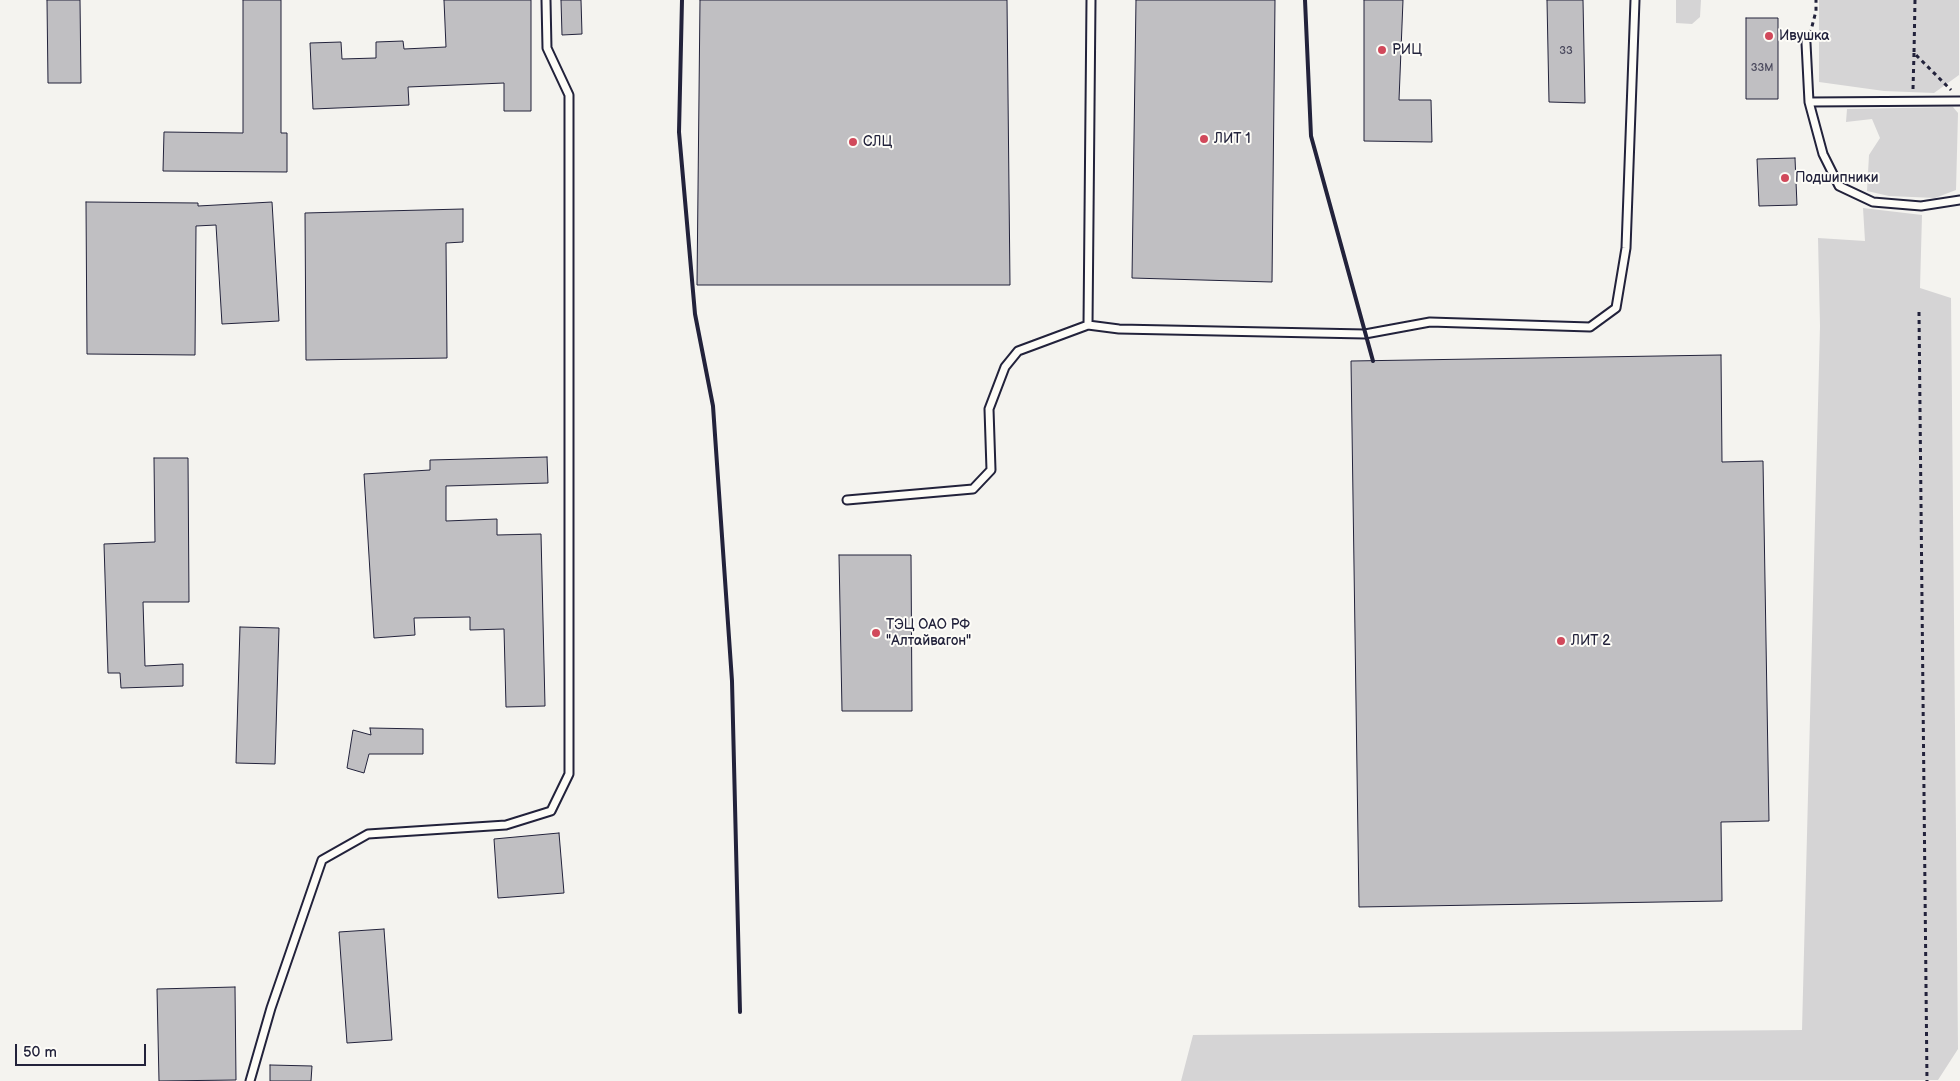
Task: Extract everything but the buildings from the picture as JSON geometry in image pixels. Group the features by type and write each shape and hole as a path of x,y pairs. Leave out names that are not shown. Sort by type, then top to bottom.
{"lane":[{"path":"250,1081 271,1008 322,860 368,834 506,825 551,811 569,774 569,95 547,48 546,0"},
{"path":"1088,326 1091,0"},
{"path":"847,500 973,489 991,470 989,409 1005,367 1018,351 1088,326 1119,329 1365,334 1430,322 1590,327 1616,308 1626,248 1635,0"},
{"path":"1806,43 1809,102 1823,154 1838,186 1873,202 1921,206 1960,200"},
{"path":"1809,102 1913,99 1960,101"}],"path":[{"path":"1806,43 1812,30 1816,0"},
{"path":"1913,99 1914,0"},
{"path":"1914,52 1953,93"},
{"path":"1919,312 1927,1081"}],"shaded area":[{"path":"1676,0 1701,0 1700,17 1692,24 1676,23"},
{"path":"1819,0 1959,0 1959,75 1934,93 1884,91 1819,82"},
{"path":"1953,107 1958,113 1956,190 1935,198 1889,196 1867,191 1869,155 1880,138 1872,119 1846,122 1847,109"},
{"path":"1863,208 1922,215 1920,288 1951,298 1958,1049 1938,1080 1181,1081 1193,1035 1802,1030 1820,326 1818,238 1865,241"}],"railway":[{"path":"682,0 679,132 695,314 713,406 732,681 740,1012"},
{"path":"1305,0 1311,136 1373,361"}],"place":[{"name":"Ивушка","path":"1769,36"},
{"name":"РИЦ","path":"1382,50"},
{"name":"ЛИТ 1","path":"1204,139"},
{"name":"СЛЦ","path":"853,142"},
{"name":"Подшипники","path":"1785,178"},
{"name":"ТЭЦ ОАО РФ \"Алтайвагон\"","path":"876,633"},
{"name":"ЛИТ 2","path":"1561,641"}]}
